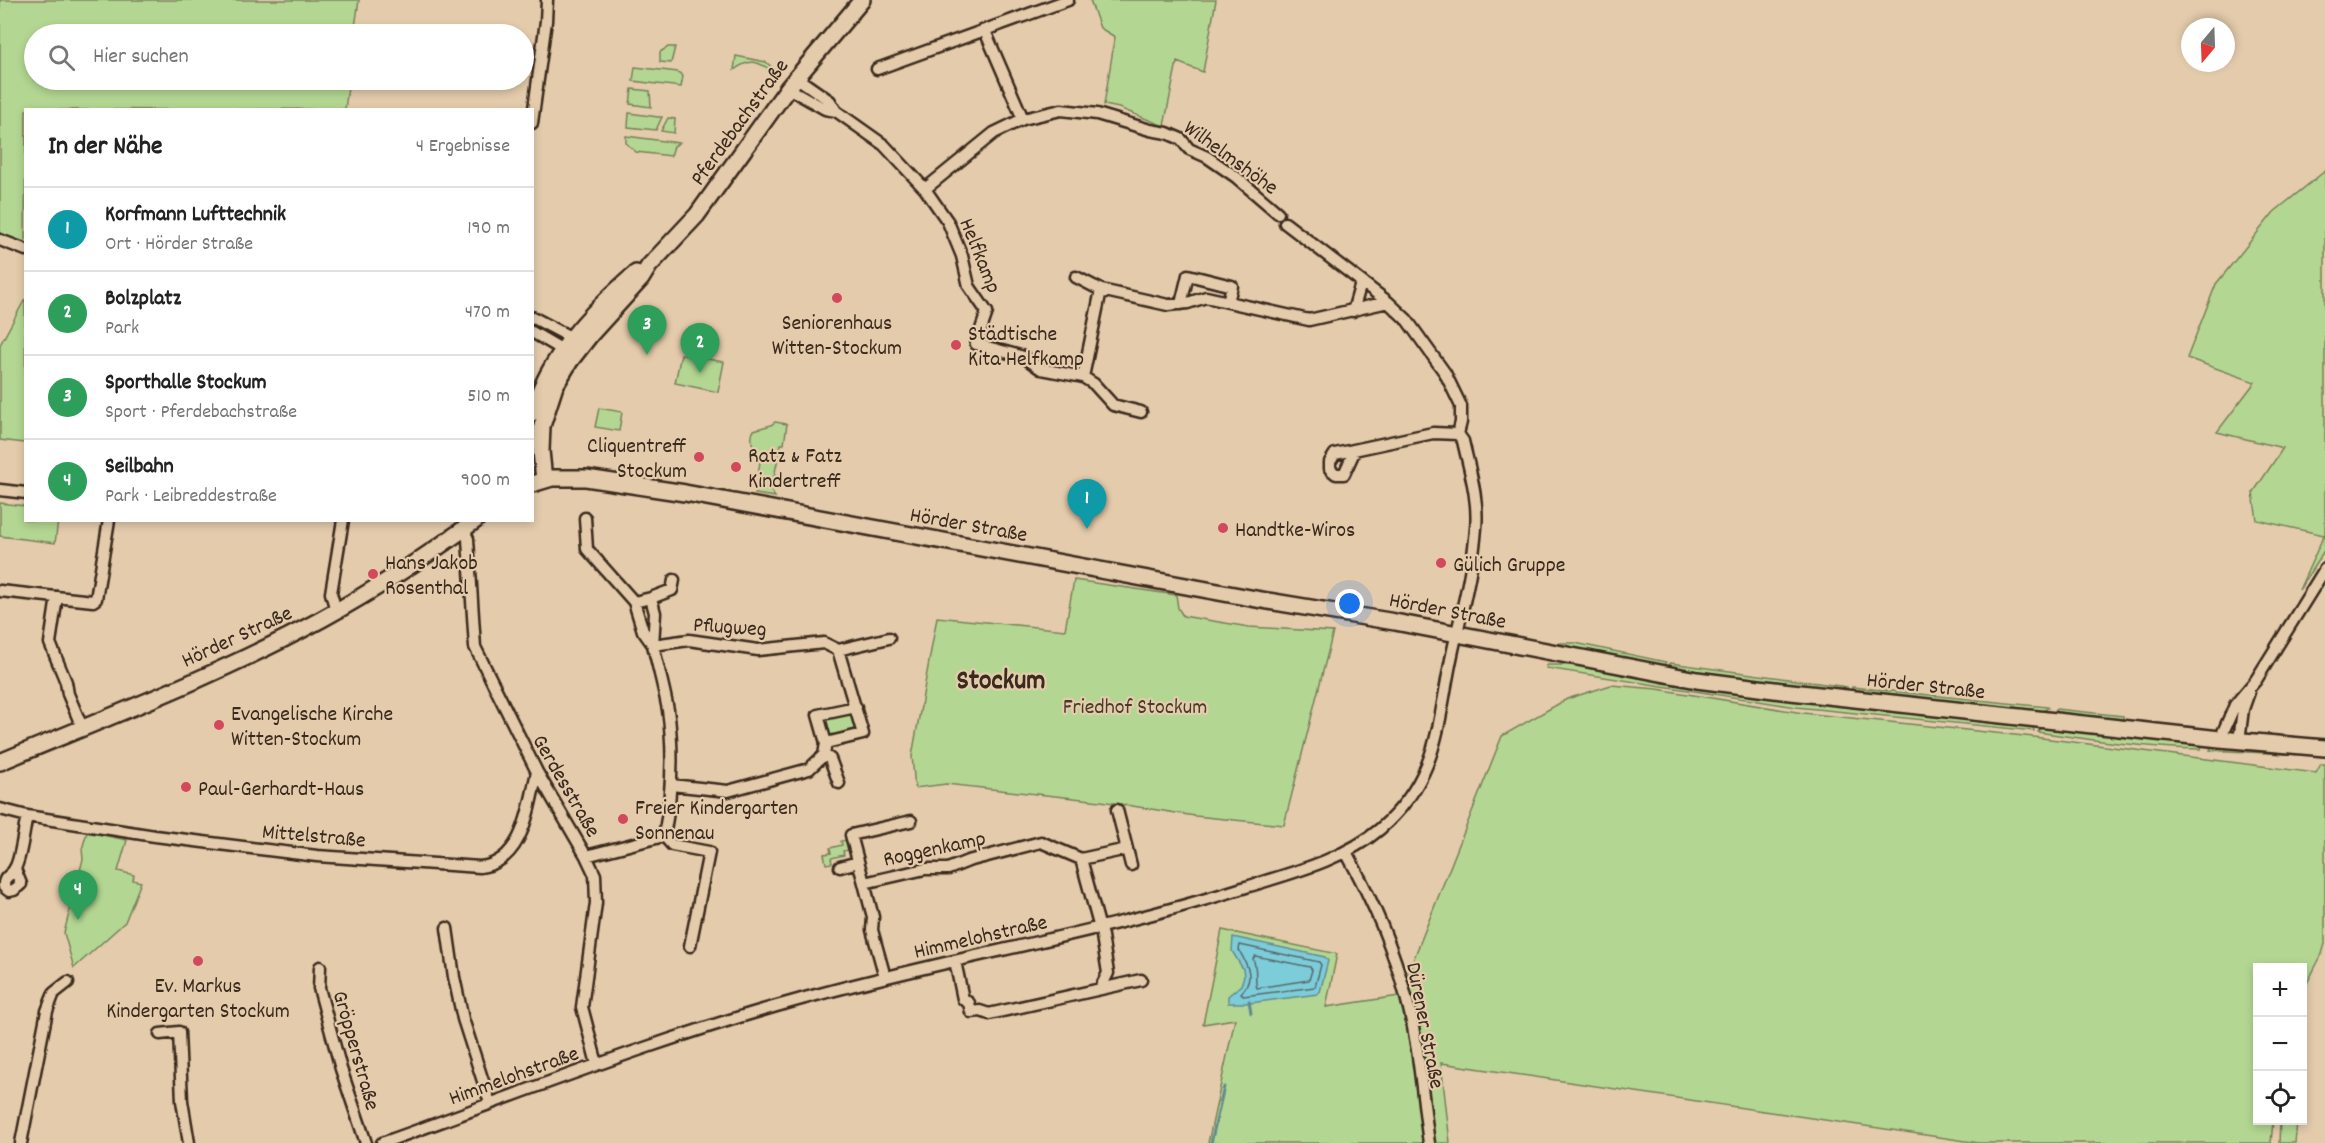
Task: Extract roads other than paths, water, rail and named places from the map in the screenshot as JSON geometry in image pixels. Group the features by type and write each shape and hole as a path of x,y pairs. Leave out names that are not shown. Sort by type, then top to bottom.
{"main road":[{"name":"Pferdebachstraße","path":"534,407 541,388 571,346 641,279 649,266 697,215 792,83 862,0"},
{"name":"Pferdebachstraße","path":"536,481 540,437 546,410 571,346"},
{"name":"Hörder Straße","path":"536,481 586,478 685,493 1707,681 1782,692 2220,739 2325,747"},
{"name":"Hörder Straße","path":"0,762 242,659 336,611 390,579 470,525"}],"street":[{"path":"534,108 547,0"},
{"path":"877,69 1068,0"},
{"path":"985,31 1023,119"},
{"name":"Helfkamp","path":"792,83 830,101 836,111 884,144 926,189 948,222 962,256 969,286 987,312 976,345 1024,357 1041,369 1083,377"},
{"name":"Wilhelmshöhe","path":"926,189 987,137 1023,119 1061,110 1097,114 1181,139 1189,149 1207,157 1236,177 1278,213"},
{"name":"Wilhelmshöhe","path":"1285,223 1388,302 1422,338 1445,373 1461,406 1458,434"},
{"path":"0,240 24,249"},
{"path":"1181,304 1188,275 1232,286 1228,302"},
{"path":"1076,277 1101,290 1168,305 1206,297 1309,320 1388,302"},
{"path":"1206,297 1210,280"},
{"path":"1353,311 1358,280"},
{"path":"1101,290 1083,377 1094,384 1113,405 1141,412"},
{"path":"534,318 571,346"},
{"path":"534,333 571,346"},
{"path":"1355,450 1433,433 1458,434"},
{"name":"Himmelohstraße","path":"382,1143 562,1079 597,1064 734,1018 885,977 1100,928 1210,899 1346,852 1378,831 1403,806 1427,767 1438,734 1456,633 1463,611 1476,527 1475,499 1463,441 1458,434"},
{"path":"0,490 24,493"},
{"path":"585,518 587,549 634,602 643,631 653,645"},
{"path":"0,591 96,600 109,522"},
{"path":"336,611 331,593 343,522"},
{"name":"Gerdesstraße","path":"470,525 468,539 475,647 537,772 595,875 597,890 582,1007 597,1064"},
{"path":"2220,739 2235,705 2251,687 2325,568"},
{"name":"Pflugweg","path":"634,602 672,590 674,580"},
{"path":"57,597 50,643 82,728"},
{"path":"651,598 655,613 653,645 668,710 672,753 671,784 664,836 672,845 709,852 690,946"},
{"name":"Pflugweg","path":"653,645 689,640 758,650 824,643 838,650 889,638"},
{"path":"826,743 863,735 838,650"},
{"path":"2239,741 2244,709 2251,687"},
{"path":"671,784 728,791 809,769 824,755 826,743 818,715 856,707"},
{"path":"824,755 831,759 839,783"},
{"name":"Mittelstraße","path":"0,809 27,816 155,836 263,850 480,867 502,859 518,838 525,824 537,772"},
{"path":"1117,810 1131,865"},
{"path":"15,869 27,816"},
{"name":"Roggenkamp","path":"885,977 872,930 873,917 851,835 911,821"},
{"path":"586,856 664,836"},
{"name":"Roggenkamp","path":"864,883 925,869 948,869 968,861 1041,842 1081,859"},
{"path":"1100,989 1108,973 1100,928 1081,859 1127,849"},
{"name":"Dürener Straße","path":"1346,852 1393,955 1406,998 1415,1040 1429,1143"},
{"name":"Roggenkamp","path":"840,867 858,862"},
{"path":"447,928 463,1019 490,1103"},
{"path":"955,961 963,999 969,1003 971,1012 980,1011 989,1014 1141,980"},
{"name":"Gröpperstraße","path":"320,967 319,988 341,1069 366,1143"},
{"path":"21,1143 47,1011 54,993 68,982"},
{"path":"160,1034 178,1032 182,1101 189,1143"}],"water":[{"path":"1233,937 1325,957 1328,961 1320,992 1250,1003 1228,1003 1228,996 1241,985 1244,976 1243,969 1232,951"}],"waterway":[{"path":"1249,1001 1251,1013"},
{"path":"1211,1143 1224,1087"}],"place":[{"name":"Seniorenhaus Witten-Stockum","path":"837,298"},
{"name":"Städtische Kita Helfkamp","path":"956,345"},
{"name":"Sporthalle Stockum","path":"647,355"},
{"name":"Bolzplatz","path":"700,373"},
{"name":"Cliquentreff Stockum","path":"699,457"},
{"name":"Ratz & Fatz Kindertreff","path":"736,467"},
{"name":"Handtke-Wiros","path":"1223,528"},
{"name":"Korfmann Lufttechnik","path":"1087,529"},
{"name":"Gülich Gruppe","path":"1441,563"},
{"name":"Hans Jakob Rosenthal","path":"373,574"},
{"name":"Evangelische Kirche Witten-Stockum","path":"219,725"},
{"name":"Paul-Gerhardt-Haus","path":"186,787"},
{"name":"Freier Kindergarten Sonnenau","path":"623,819"},
{"name":"Seilbahn","path":"78,920"},
{"name":"Ev. Markus Kindergarten Stockum","path":"198,961"}],"district":[{"name":"Stockum","path":"1001,678"}],"park label":[{"name":"Friedhof Stockum","path":"1135,705"}]}
